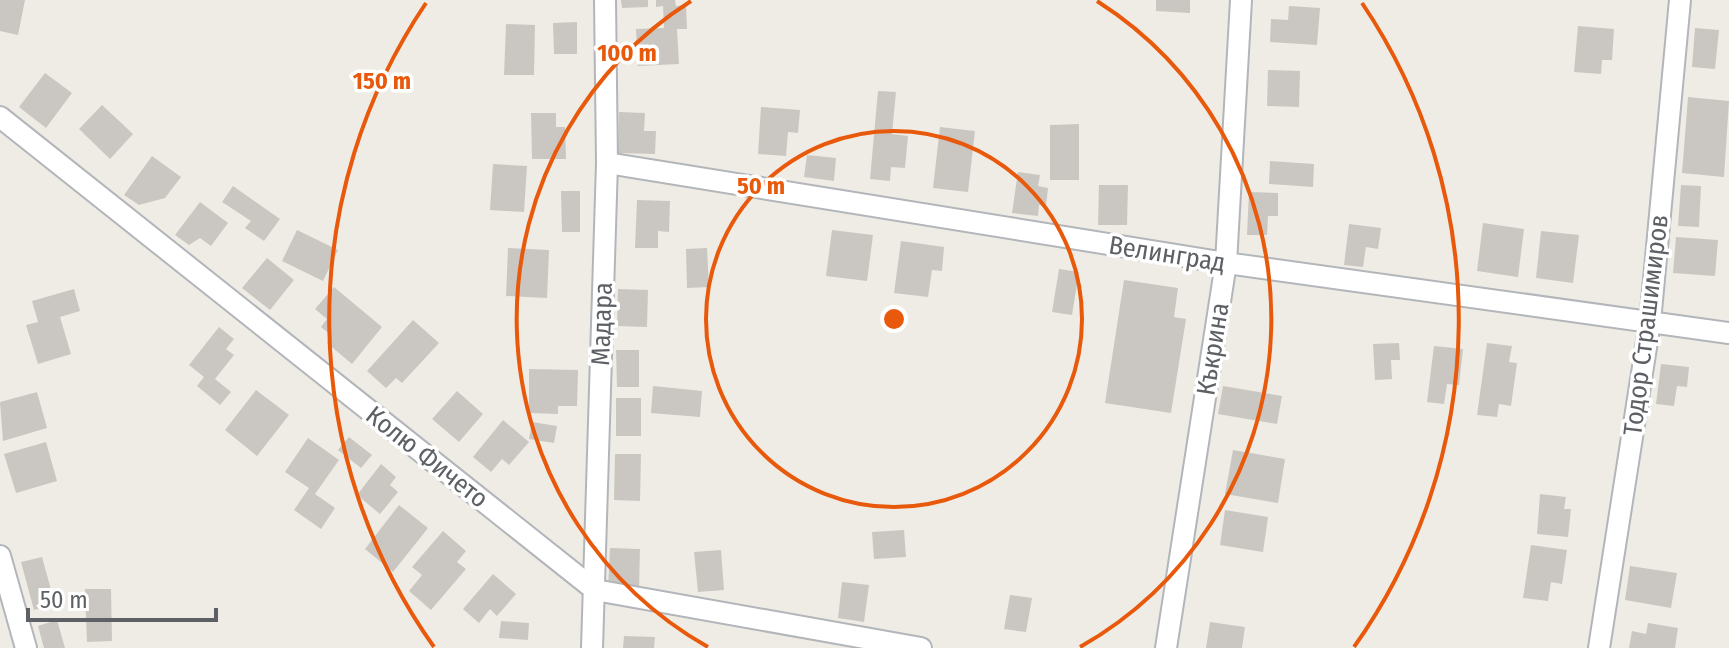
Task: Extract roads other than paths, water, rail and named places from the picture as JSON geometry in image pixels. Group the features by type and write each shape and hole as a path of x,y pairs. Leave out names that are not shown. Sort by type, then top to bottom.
{"street":[{"name":"Мадара","path":"592,648 607,163 605,0"},
{"name":"Къкрина","path":"1166,648 1226,263 1241,0"},
{"name":"Тодор Страшимиров","path":"1599,648 1650,322 1680,0"},
{"name":"Колю Фичето","path":"0,117 595,590 921,648"},
{"name":"Велинград","path":"607,163 1226,263 1729,333"},
{"path":"0,556 26,648"}]}
